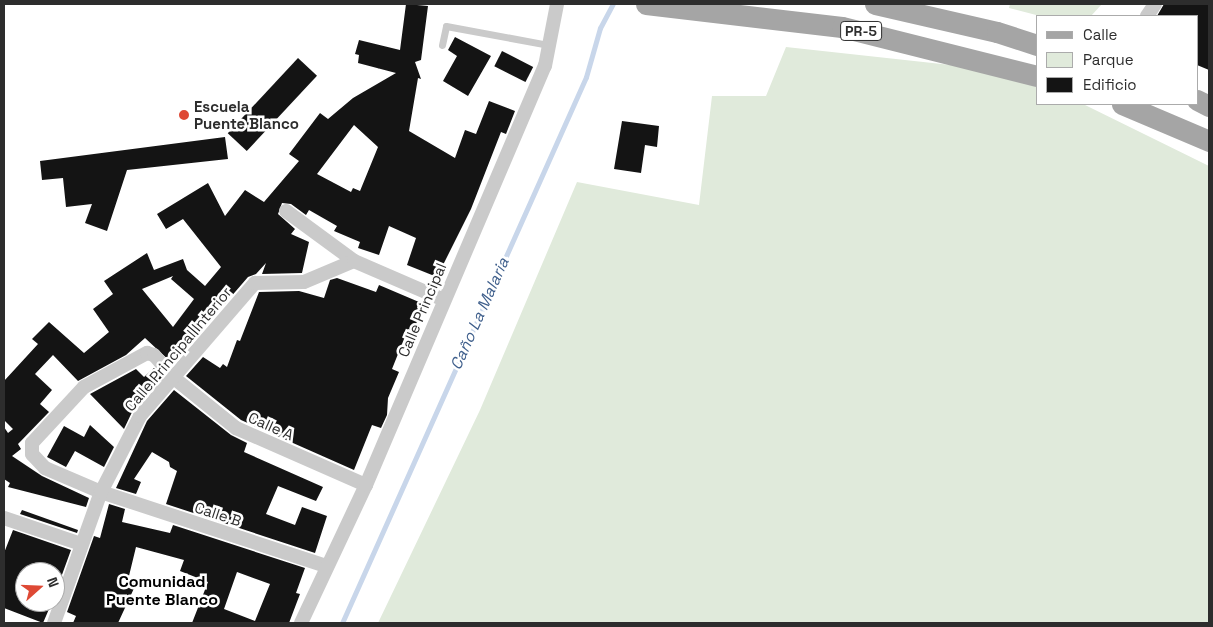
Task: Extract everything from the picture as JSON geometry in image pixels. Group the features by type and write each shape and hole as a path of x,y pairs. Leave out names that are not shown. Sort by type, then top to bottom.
{"main road":[{"name":"PR-5","path":"646,4 842,27 1036,76"},
{"name":"PR-5","path":"875,4 997,32 1036,45"},
{"path":"1124,105 1209,141"}],"street":[{"name":"Calle Principal","path":"301,623 326,566 366,486 545,66 557,4"},
{"path":"1148,15 1154,4"},
{"path":"286,211 354,261 444,300"},
{"name":"Calle Principal Interior","path":"54,623 101,492 140,416 255,283 304,282 354,261"},
{"name":"Calle A","path":"101,492 46,468 32,454 32,443 84,387 147,353 154,355 174,378 236,428 366,486"},
{"name":"Calle B","path":"101,492 326,566"},
{"path":"4,518 81,544"}],"lane":[{"path":"442,45 446,26 549,45"}],"green space":[{"path":"1010,4 1102,4 1092,15 1036,15 1009,8"},
{"path":"786,47 969,67 1036,87 1036,105 1085,105 1209,166 1209,623 378,623 480,410 577,182 699,205 712,96 766,96"}],"building":[{"path":"406,4 428,6 421,60 415,62 421,79 418,78 409,131 455,158 465,130 476,134 489,101 515,111 506,134 501,132 471,209 437,277 407,265 416,238 389,226 379,255 358,248 360,242 334,231 337,226 309,210 306,215 291,204 282,203 278,214 295,229 291,234 309,242 302,273 262,274 266,263 256,274 248,277 173,364 145,338 126,355 78,381 53,355 35,374 52,390 40,404 49,412 18,444 21,449 12,456 42,476 89,498 86,507 8,487 10,483 4,479 4,427 8,433 13,429 4,420 4,381 38,344 32,339 49,322 84,353 109,332 93,309 113,294 104,281 147,253 154,270 183,259 187,270 205,286 221,267 183,219 166,229 157,214 208,183 225,216 245,190 264,202 299,161 289,154 320,113 328,119 353,98 396,73 358,63 359,55 355,54 359,40 400,50","holes":["354,125 378,147 360,191 353,188 351,192 317,174","173,276 171,279 194,299 173,327 142,289"]},
{"path":"1164,4 1209,4 1209,70 1198,65 1198,15 1158,15"},
{"path":"455,37 491,56 468,96 443,81 457,56 448,50"},
{"path":"502,51 533,67 525,82 494,66"},
{"path":"298,58 317,76 247,151 228,133"},
{"path":"622,121 659,126 657,147 645,145 641,173 614,169"},
{"path":"225,137 228,159 127,170 107,231 85,223 92,204 66,207 63,178 42,180 40,161"},
{"path":"337,278 376,292 379,285 419,302 417,308 422,310 413,331 408,329 392,369 399,372 388,398 387,415 381,428 372,425 354,470 241,420 186,376 203,357 220,368 223,364 227,367 237,340 240,341 259,292 299,291 324,298 330,280"},
{"path":"154,368 162,377 133,410 124,429 90,394 136,369 144,377"},
{"path":"174,390 231,435 247,443 244,452 323,487 316,501 278,486 266,514 295,525 302,507 327,516 315,553 166,504 177,471 170,467 169,462 152,452 134,479 141,482 136,494 116,488 147,421"},
{"path":"90,425 114,447 104,467 75,451 66,467 47,457 64,426 84,437"},
{"path":"109,504 125,509 122,522 170,533 173,525 305,568 296,593 300,594 289,623 192,623 208,582 180,571 184,560 136,547 128,580 136,584 118,623 73,623 76,616 67,612 94,536 100,538","holes":["237,572 270,584 255,621 224,609"]},
{"path":"22,510 78,530 77,533 20,514"},
{"path":"13,530 71,550 65,566 65,562 15,562 15,612 48,612 43,623 4,608 4,553"}],"waterway":[{"name":"Caño La Malaria","path":"342,623 586,77 600,28 613,4"}],"place":[{"name":"Escuela Puente Blanco","path":"184,115"}],"district":[{"name":"Comunidad Puente Blanco","path":"162,591"}]}
